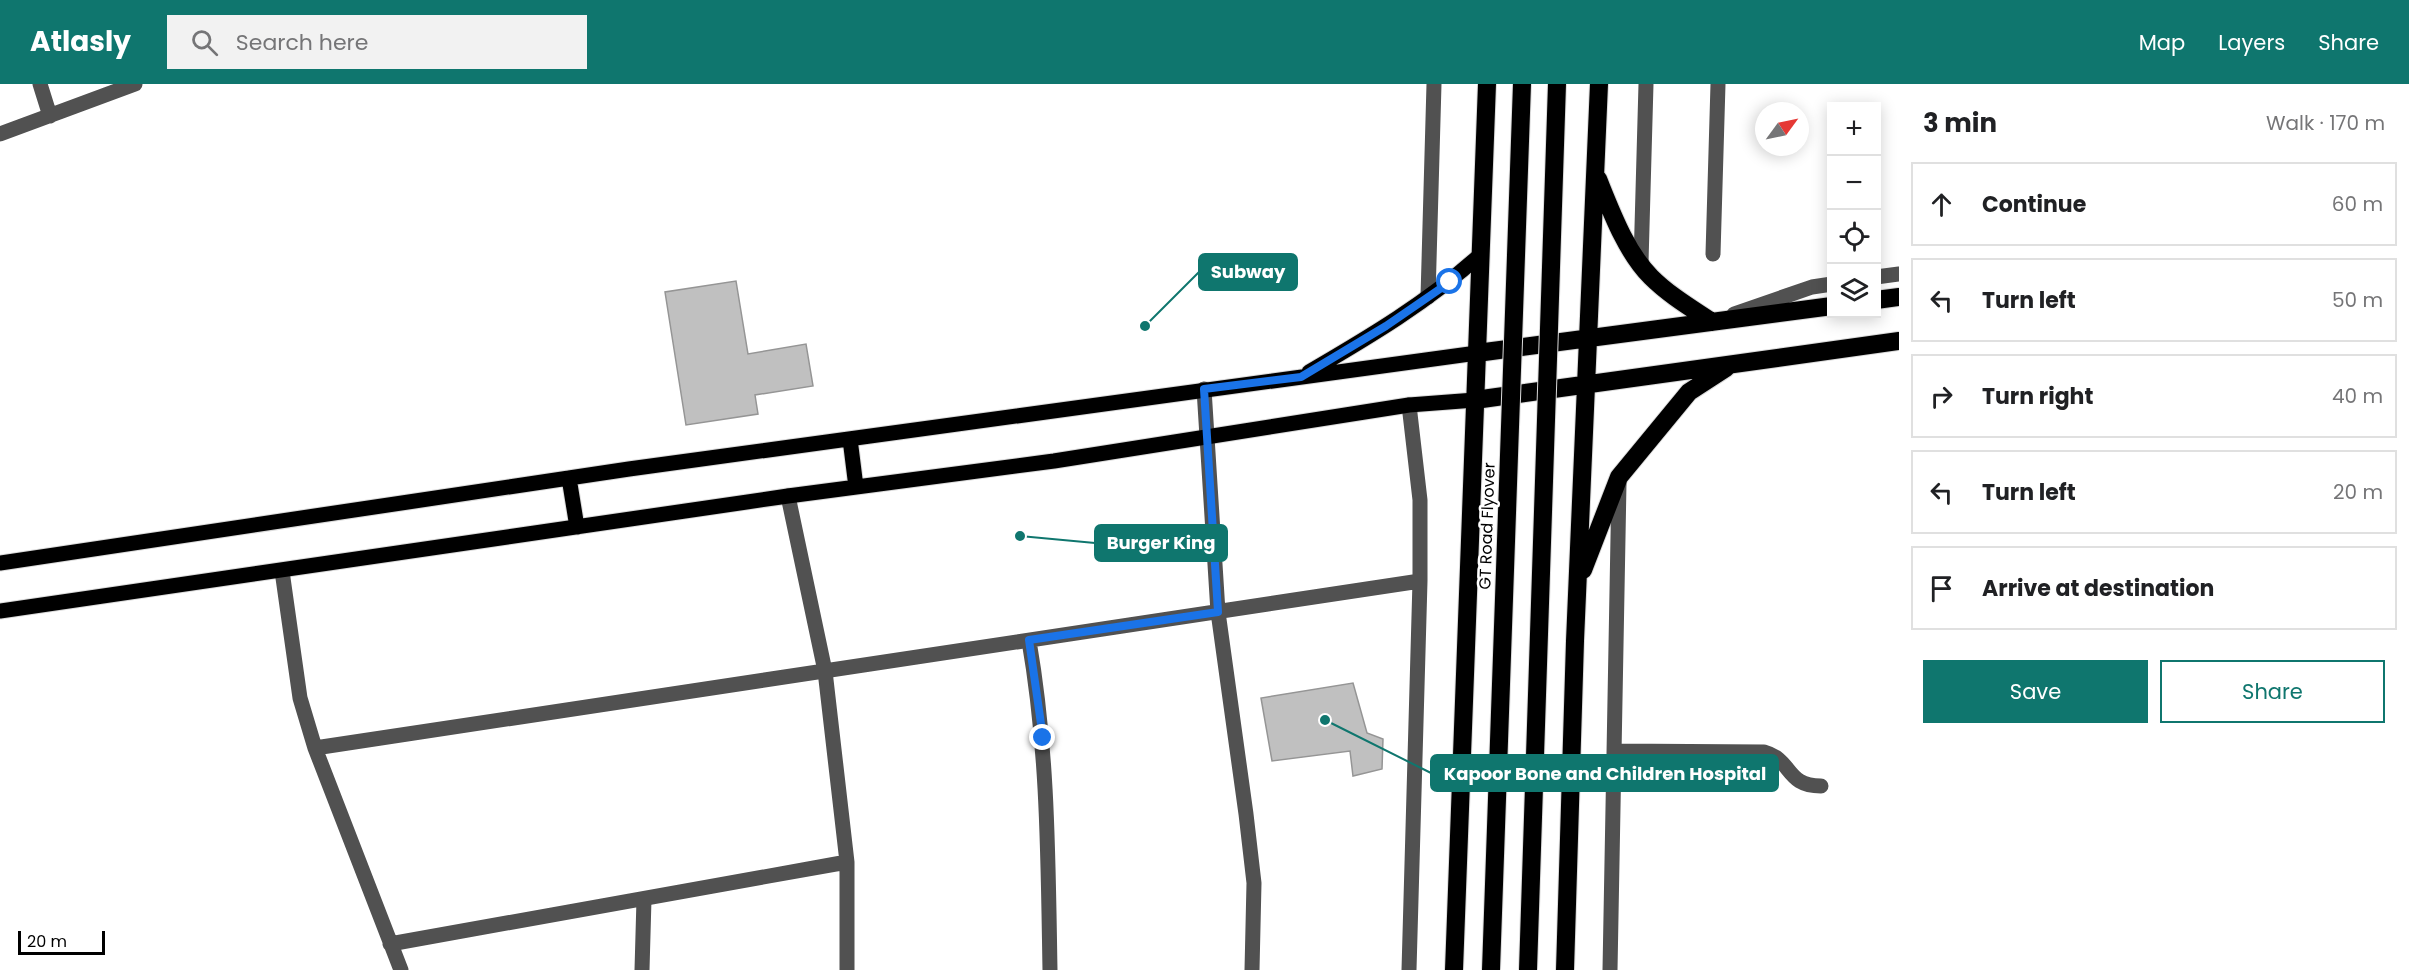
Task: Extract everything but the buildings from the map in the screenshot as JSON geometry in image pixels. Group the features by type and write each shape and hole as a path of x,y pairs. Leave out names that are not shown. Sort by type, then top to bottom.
{"highway":[{"path":"1454,970 1487,84"},
{"name":"GT Road Flyover","path":"1491,970 1522,84"},
{"path":"1528,970 1557,84"},
{"path":"1565,970 1577,586 1599,84"},
{"path":"1595,171 1618,229 1641,263 1658,283 1681,302 1712,322"},
{"path":"1881,299 1899,297"},
{"path":"1477,353 1827,307"},
{"path":"1475,400 1899,341"},
{"path":"1577,586 1619,477 1689,392 1732,364"}],"main road":[{"path":"1301,377 1386,326 1450,282 1480,255"},
{"path":"0,563 569,478 1477,353"},
{"path":"0,611 788,496 1207,438 1410,405 1475,400"},
{"path":"850,439 856,487"},
{"path":"569,478 577,527"}],"street":[{"path":"40,84 50,116"},
{"path":"0,134 135,84"},
{"path":"1428,297 1434,84"},
{"path":"1641,263 1646,84"},
{"path":"1713,254 1718,84"},
{"path":"1881,276 1899,274"},
{"path":"1712,322 1812,287 1827,285"},
{"path":"1880,344 1899,352"},
{"path":"1204,389 1218,612 1254,883 1252,970"},
{"path":"1409,970 1420,581 1420,500 1410,405"},
{"path":"1610,970 1619,477"},
{"path":"788,496 825,671 847,862 847,970"},
{"path":"282,571 300,698 315,748 401,970"},
{"path":"315,748 1420,581"},
{"path":"1029,640 1038,688 1046,792 1050,970"},
{"path":"1614,751 1764,752 1774,755 1801,783 1821,786"},
{"path":"390,944 847,862"},
{"path":"642,970 644,899"}],"place":[{"name":"Subway","path":"1145,326"},
{"name":"Burger King","path":"1020,536"},
{"name":"Kapoor Bone and Children Hospital","path":"1325,720"}],"route":[{"path":"1043,738 1038,688 1029,640 1218,612 1204,389 1301,377 1386,326 1450,282"}]}
